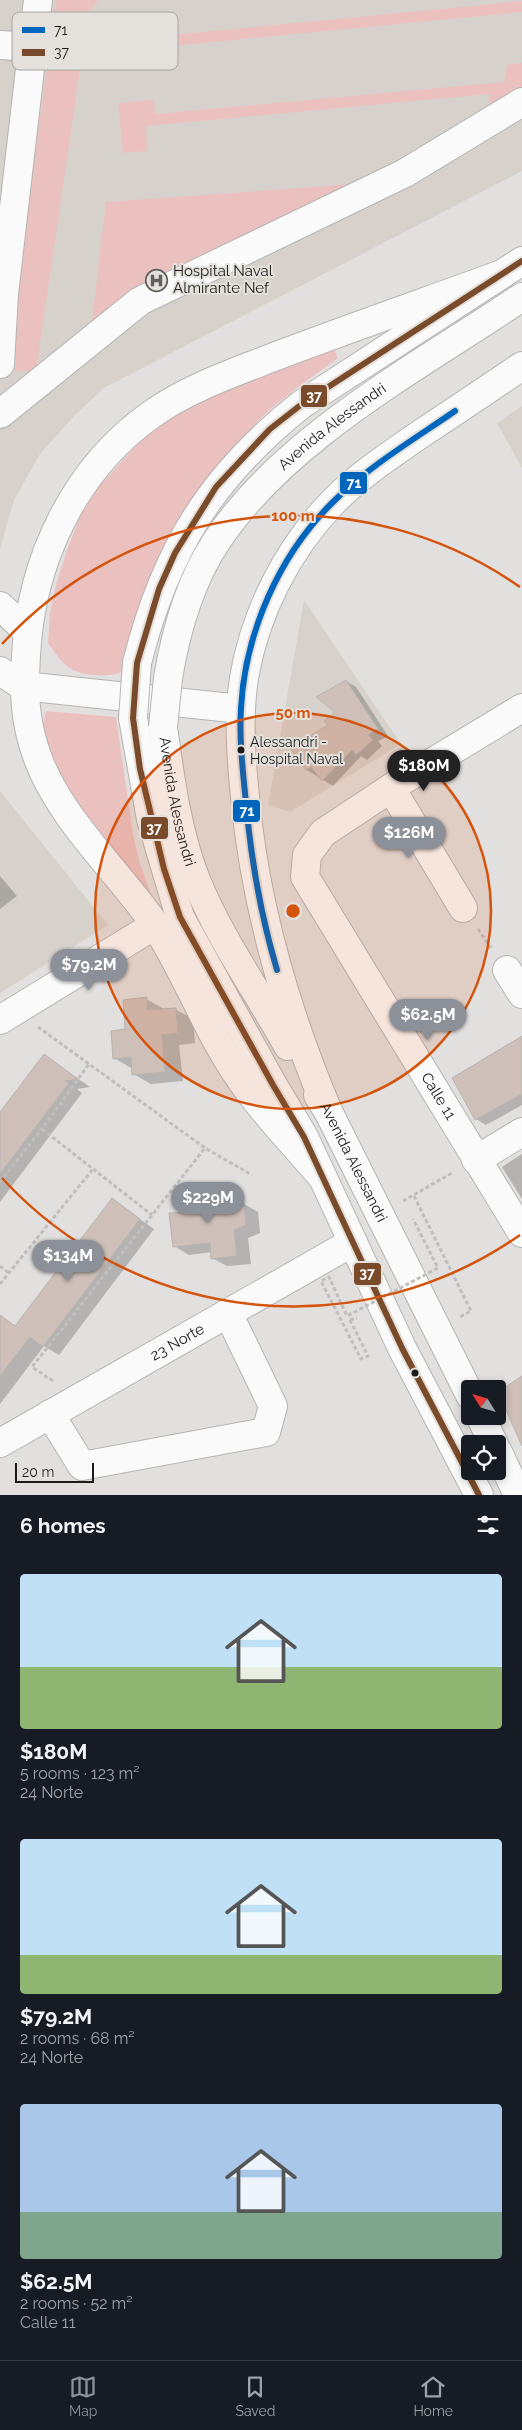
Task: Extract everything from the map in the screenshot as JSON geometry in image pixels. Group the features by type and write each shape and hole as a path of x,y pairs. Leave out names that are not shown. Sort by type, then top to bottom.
{"main road":[{"path":"0,364 2,290 22,158 30,70"},
{"path":"0,414 140,301 405,173 522,102"},
{"path":"0,190 22,158"},
{"path":"12,690 44,560 56,531 76,495 92,470 109,449 154,412 220,378 512,268"},
{"name":"Avenida Alessandri","path":"479,1495 402,1348 304,1137 272,1085 180,917 151,819 133,718 137,663 156,598 175,553 216,487 270,429 302,404 512,268"},
{"name":"Avenida Alessandri","path":"463,1380 328,1111 245,976 219,930 195,878 181,828 162,727 174,642 185,606 199,572 215,544 254,492 292,456 373,396 522,297"},
{"path":"328,1111 305,1057 286,1002 260,899 248,829 242,769 241,709 251,646 261,616 285,566 309,530 332,503 358,478 522,366"},
{"path":"0,606 27,631"},
{"path":"0,671 26,714 37,756 54,791 155,925 241,1080 323,1178"},
{"path":"12,690 241,709"},
{"path":"463,908 391,788 522,708"},
{"name":"Calle 11","path":"391,788 323,833 307,855 305,878 522,1233"},
{"path":"8,1015 155,925"},
{"path":"507,970 522,994"},
{"path":"476,1160 522,1132"},
{"name":"23 Norte","path":"0,1443 353,1242"},
{"path":"50,1414 82,1466 266,1432 273,1406 228,1313"},
{"path":"506,1469 518,1495"}],"path":[{"path":"463,908 507,970"},
{"path":"8,1015 89,1064 204,1148 252,1175"},
{"path":"0,1182 42,1129 89,1064"},
{"path":"42,1129 152,1215"},
{"path":"54,1382 32,1367 204,1148"},
{"path":"406,1207 403,1201 476,1160"},
{"path":"0,1284 93,1169"},
{"path":"414,1196 471,1311 460,1317 456,1309"},
{"path":"357,1318 350,1320 368,1356 361,1359 321,1281 329,1277 347,1316 438,1268 410,1213"},
{"path":"400,1254 420,1242 438,1275"},
{"path":"0,1266 9,1273"}],"shaded area":[{"name":"Hospital Naval Almirante Nef","path":"0,0 522,0 522,171 104,388 76,414 40,454 14,500 0,549"},
{"path":"56,0 98,0 89,12 54,12"},
{"path":"522,1 522,12 178,45 178,34"},
{"path":"522,63 522,93 491,112 489,94 146,126 147,151 123,153 118,103 153,100 155,114 504,82 507,65"},
{"path":"46,70 80,70 36,371 16,371 15,302"},
{"path":"355,184 91,329 106,202"},
{"path":"332,345 338,358 268,411 204,481 176,529 124,670 112,675 96,675 80,673 68,667 48,643 50,612 67,550 86,501 140,441 164,422 198,402"},
{"path":"522,406 522,468 497,423"},
{"path":"304,600 401,744 290,812 268,805"},
{"path":"46,711 116,717 133,834 140,864 155,905 103,846 50,759 42,730"},
{"path":"0,791 108,925 0,993"}],"building":[{"path":"346,680 378,729 368,735 373,740 356,755 352,750 322,781 311,767 306,770 290,748 328,725 324,721 335,712 316,697"},
{"path":"147,997 147,1010 176,1008 178,1033 162,1035 165,1072 132,1075 131,1057 113,1059 111,1031 125,1029 123,1000"},
{"path":"522,1036 522,1094 475,1120 452,1078"},
{"path":"44,1054 78,1079 65,1081 69,1083 0,1174 0,1112"},
{"path":"213,1191 214,1206 244,1203 246,1225 234,1230 237,1256 211,1259 210,1243 173,1247 169,1213 186,1212 184,1194"},
{"path":"112,1198 140,1219 43,1347 30,1337 0,1376 0,1315 15,1326"},
{"path":"522,1376 522,1446 506,1410 506,1387"}],"transit line":[{"name":"37","path":"479,1495 402,1348 304,1137 180,917 164,869 140,769 133,718 137,663 159,589 175,553 216,487 270,429 302,404 522,261"},
{"name":"71","path":"277,970 261,908 248,824 243,768 241,708 249,652 268,597 281,571 296,546 314,523 333,502 376,465 455,411"}],"place":[{"name":"Hospital Naval Almirante Nef","path":"157,280"},
{"name":"Alessandri - Hospital Naval","path":"241,750"}]}
